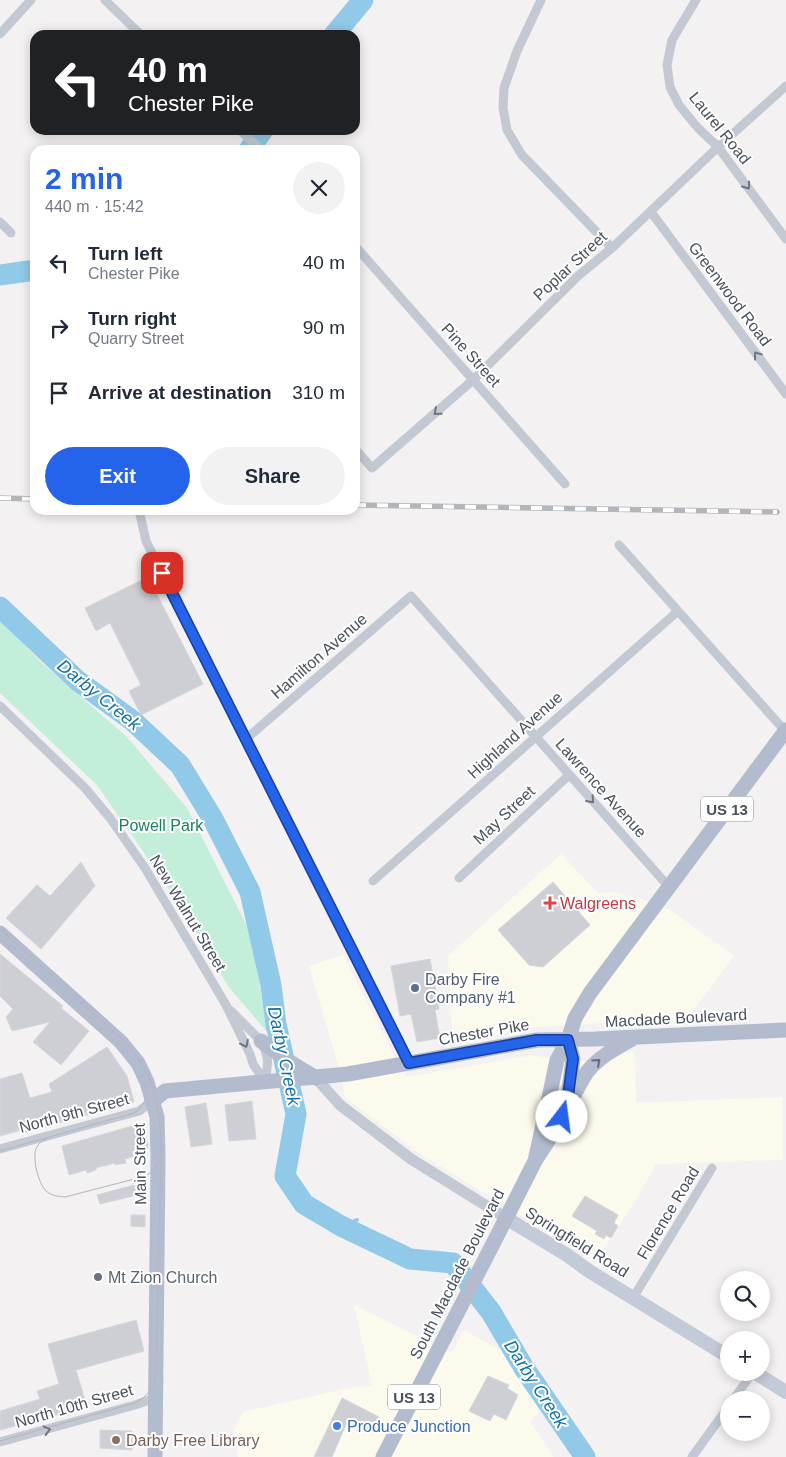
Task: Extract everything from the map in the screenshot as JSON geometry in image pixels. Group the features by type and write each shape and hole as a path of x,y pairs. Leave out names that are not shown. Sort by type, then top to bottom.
{"main road":[{"name":"US 13","path":"568,1040 575,1018 590,993 786,731"},
{"name":"Main Street","path":"0,933 121,1042 138,1062 153,1101 157,1117 158,1156 154,1457"},
{"name":"Macdade Boulevard","path":"568,1040 786,1030"},
{"path":"562,1117 590,1068 608,1053 634,1038"},
{"name":"Chester Pike","path":"153,1101 165,1091 348,1074 537,1040 568,1040"},
{"name":"South Macdade Boulevard","path":"383,1457 534,1161 562,1117 568,1096 573,1059 568,1040"},
{"name":"South Macdade Boulevard","path":"534,1161 547,1110 556,1060 568,1040"},
{"path":"261,1041 288,1062 316,1078"},
{"name":"Springfield Road","path":"506,1218 720,1351"},
{"path":"768,1381 786,1392"}],"street":[{"path":"0,34 32,0"},
{"path":"105,0 136,30"},
{"path":"541,0 518,50 504,88 503,108 507,130 522,155 612,248"},
{"name":"Laurel Road","path":"696,0 672,40 667,65 670,87 679,105 698,128 718,147 786,239"},
{"name":"Poplar Street","path":"360,454 372,468 473,380 578,276 612,248 718,147 786,86"},
{"path":"245,135 256,145"},
{"name":"Greenwood Road","path":"651,212 786,394"},
{"path":"0,222 11,232"},
{"name":"Pine Street","path":"360,252 566,484"},
{"path":"139,515 146,541 409,1063"},
{"path":"619,545 786,731"},
{"name":"Hamilton Avenue","path":"246,738 411,596"},
{"name":"Lawrence Avenue","path":"411,596 669,887"},
{"name":"Highland Avenue","path":"372,881 678,611"},
{"name":"New Walnut Street","path":"0,706 86,788 110,818 145,868 226,1005 253,1064 265,1082"},
{"name":"May Street","path":"460,878 569,775"},
{"name":"New Walnut Street","path":"226,1005 261,1041 269,1061 265,1082"},
{"name":"Springfield Road","path":"316,1078 340,1104 411,1159 506,1218"},
{"name":"North 9th Street","path":"0,1149 139,1111 153,1101"},
{"name":"Florence Road","path":"633,1298 712,1168"},
{"name":"North 10th Street","path":"0,1442 155,1398"},
{"path":"697,1454 720,1420"}],"shaded area":[{"path":"561,854 598,893 613,892 641,899 672,911 734,956 682,1026 604,1023 525,1028 453,1045 448,956"},
{"path":"343,955 399,1065 407,1077 533,1055 557,1060 573,1059 595,1063 610,1060 623,1053 635,1052 636,1103 782,1097 783,1160 656,1164 636,1200 596,1261 417,1152 345,1097 341,1075 309,966"},
{"path":"354,1305 452,1353 464,1330 504,1352 542,1409 530,1422 554,1457 238,1457 234,1429 243,1412 344,1389 372,1385"}],"green space":[{"name":"Powell Park","path":"0,620 42,663 127,737 187,808 251,934 268,1033 228,986 178,902 97,785 0,693"}],"building":[{"path":"148,577 203,684 141,715 129,691 141,685 110,623 96,631 85,608"},
{"path":"81,862 95,886 41,949 6,918 37,885 50,896"},
{"name":"Walgreens","path":"553,882 590,925 543,967 529,965 498,930"},
{"path":"0,954 63,1006 61,1008 89,1031 61,1065 33,1042 50,1022 12,1031 6,1017 13,1009 0,996"},
{"name":"Darby Fire Company #1","path":"430,959 439,1009 435,1010 440,1038 417,1042 411,1014 400,1016 391,966"},
{"path":"107,1047 127,1076 134,1102 23,1133 22,1130 0,1136 0,1079 22,1073 30,1098 52,1092 49,1084"},
{"path":"252,1101 256,1139 229,1141 225,1105"},
{"path":"206,1103 212,1144 191,1147 185,1107"},
{"path":"139,1124 140,1128 143,1127 148,1144 147,1153 125,1159 126,1163 115,1165 115,1163 96,1168 96,1170 87,1173 86,1170 69,1175 62,1146"},
{"path":"134,1185 137,1195 100,1204 97,1195"},
{"path":"585,1196 618,1215 614,1223 618,1226 611,1238 606,1235 604,1239 595,1234 597,1231 572,1216"},
{"path":"131,1215 145,1215 145,1227 131,1226"},
{"path":"136,1320 144,1351 76,1370 87,1407 0,1430 0,1411 40,1399 37,1391 59,1384 48,1344"},
{"path":"488,1376 509,1385 507,1388 518,1395 506,1420 494,1414 490,1421 469,1411"},
{"name":"Produce Junction","path":"342,1398 379,1417 372,1432 348,1420 332,1457 314,1457"},
{"name":"Darby Free Library","path":"100,1430 132,1431 132,1450 100,1448"}],"waterway":[{"name":"Darby Creek","path":"338,30 363,0"},
{"name":"Darby Creek","path":"252,145 260,135"},
{"name":"Darby Creek","path":"0,275 30,271"},
{"name":"Darby Creek","path":"0,607 78,681 133,721 180,765 213,819 250,892 271,985 276,1024 296,1114 285,1176 304,1204 341,1226 410,1259 453,1263 491,1312 524,1368 585,1457"},
{"path":"341,1226 357,1220"}],"tram line":[{"path":"0,929 123,1040 136,1056 150,1080 160,1122 161,1144 156,1372 152,1387 144,1397 135,1403 0,1441"},
{"path":"0,1151 134,1113 144,1103 146,1090 143,1081"},
{"path":"46,1139 39,1144 35,1151 37,1170 43,1188 48,1193 57,1196 65,1197 146,1176 155,1169 159,1160"}],"railway":[{"path":"0,498 30,499"},
{"path":"360,505 777,512"}],"place":[{"name":"Walgreens","path":"550,903"},
{"name":"Darby Fire Company #1","path":"415,988"},
{"name":"Mt Zion Church","path":"98,1277"},
{"name":"Produce Junction","path":"337,1426"},
{"name":"Darby Free Library","path":"116,1440"}],"route":[{"path":"162,573 409,1063 537,1040 568,1040 573,1059 568,1096 562,1117"}]}
